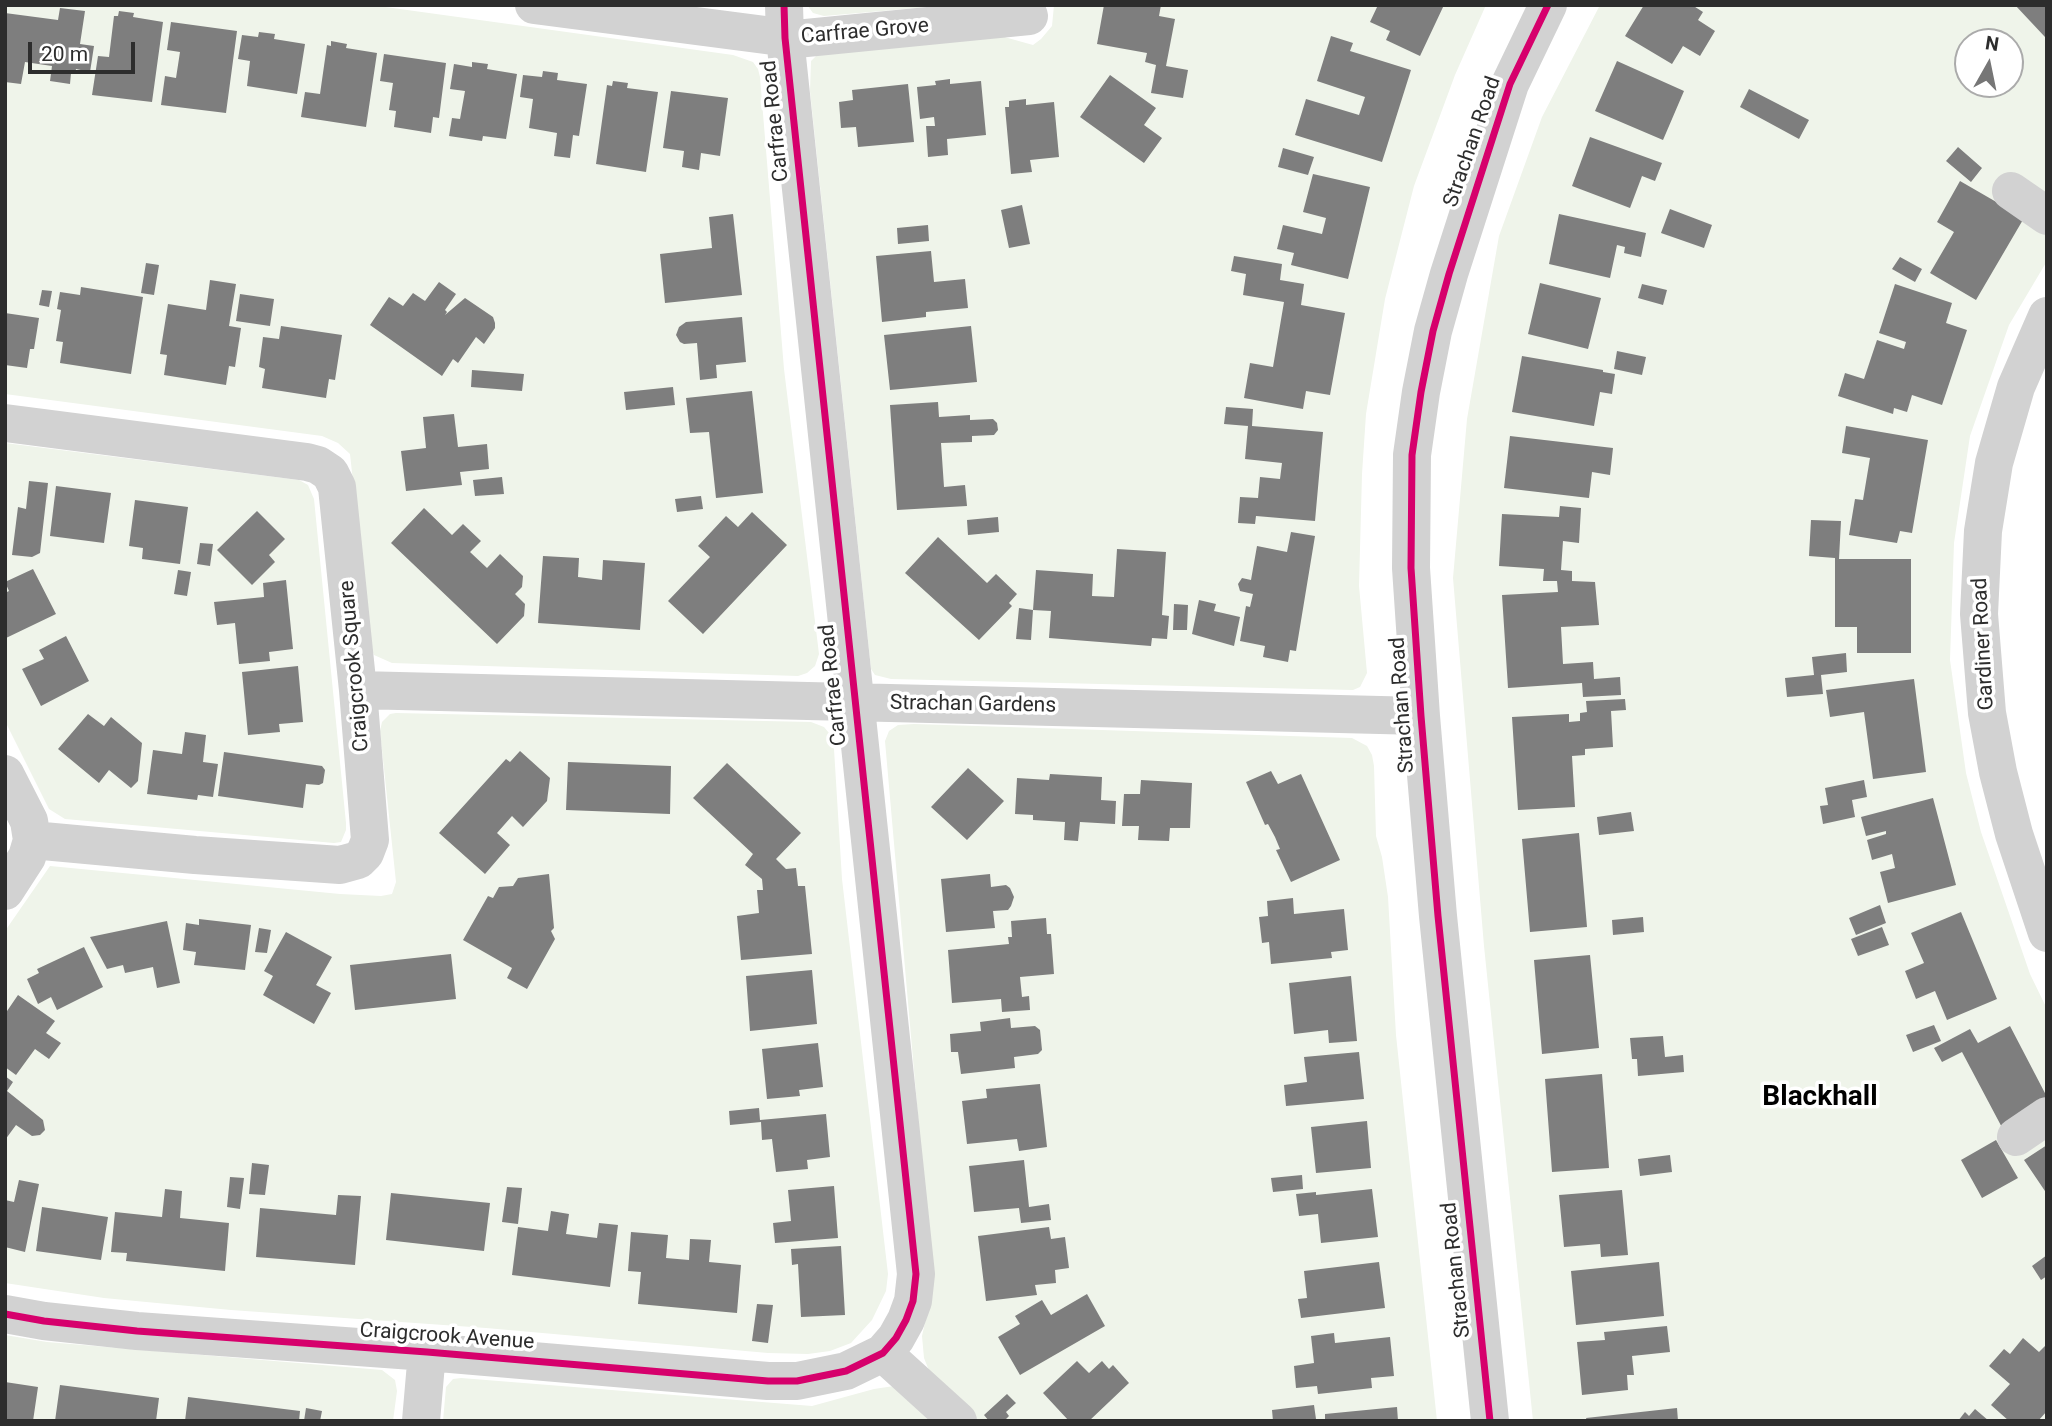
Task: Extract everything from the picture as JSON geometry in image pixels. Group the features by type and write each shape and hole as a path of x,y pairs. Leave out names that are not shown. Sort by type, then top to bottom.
{"street":[{"name":"Carfrae Grove","path":"534,5 784,22 838,35 1029,16"},
{"name":"Strachan Road","path":"1490,1421 1438,916 1421,716 1410,522 1412,455 1433,331 1465,217 1510,84 1548,5"},
{"name":"Carfrae Road","path":"784,22 916,1274 906,1320 883,1353"},
{"path":"2011,191 2047,216"},
{"name":"Gardiner Road","path":"2047,316 2017,387 1994,463 1983,531 1979,614 1987,713 1998,772 2014,834 2047,933"},
{"name":"Craigcrook Square","path":"5,423 307,462 325,468 330,473 337,487 370,839 365,853 350,864 340,865 32,840"},
{"name":"Strachan Gardens","path":"358,690 1421,716"},
{"path":"5,774 29,821 32,840 27,858 5,891"},
{"path":"2016,1137 2047,1116"},
{"name":"Craigcrook Avenue","path":"5,1314 137,1331 768,1381 797,1381 827,1376 867,1363 883,1353"},
{"path":"421,1421 427,1352"},
{"path":"883,1353 958,1421"}],"shaded area":[{"path":"5,5 371,5 733,55 753,62 760,77 784,369 819,654 815,666 798,676 392,663 374,655 371,647 350,454 338,443 322,436 5,394"},
{"path":"807,5 951,5 824,16 813,13"},
{"path":"1054,5 1486,5 1455,75 1414,186 1385,299 1366,414 1362,474 1359,586 1367,673 1360,687 1353,690 891,679 875,675 871,669 810,91 811,61 817,55 990,33 1033,45 1052,26"},
{"path":"1600,5 2047,5 2047,261 2009,325 1970,436 1954,543 1950,660 1966,773 1981,832 2030,974 2047,1009 2047,1421 1533,1421 1484,946 1453,578 1467,419 1499,236 1542,117"},
{"path":"5,443 299,480 308,485 314,499 346,823 341,842 65,819 49,809 5,721"},
{"path":"390,714 811,722 824,727 829,733 834,749 842,879 888,1274 886,1291 872,1320 851,1343 830,1351 808,1354 768,1353 486,1328 231,1310 104,1298 5,1283 5,931 50,866 340,894 392,894 396,882 380,731 382,722"},
{"path":"898,725 1352,738 1367,746 1374,766 1376,836 1388,897 1396,1035 1437,1421 974,1421 932,1378 924,1358 922,1336 933,1286 885,741 889,731"},
{"path":"5,1335 47,1342 382,1370 395,1380 397,1391 393,1421 5,1421"},
{"path":"453,1379 812,1406 894,1386 937,1421 443,1421 446,1387"}],"building":[{"path":"1104,5 1161,5 1159,16 1175,19 1166,66 1188,70 1183,98 1151,93 1156,65 1145,62 1147,53 1097,44"},
{"path":"1378,5 1444,5 1420,56 1386,40 1390,31 1370,22"},
{"path":"1644,5 1692,5 1703,12 1698,20 1715,31 1700,56 1683,46 1672,64 1625,36"},
{"path":"2015,5 2047,5 2045,37"},
{"path":"60,8 85,11 80,44 94,46 90,72 76,69 75,74 71,73 70,84 50,81 52,66 25,62 21,84 5,82 5,13 58,20"},
{"path":"119,11 134,13 133,17 163,22 152,102 92,95 98,56 109,57 114,16 118,16"},
{"path":"171,22 237,31 226,113 161,105 165,76 176,78 180,52 167,50"},
{"path":"259,32 275,34 274,39 305,44 297,94 247,86 250,61 238,59 242,35 258,37"},
{"path":"1331,36 1353,43 1350,51 1411,70 1382,162 1295,135 1306,99 1359,115 1365,97 1317,81"},
{"path":"331,41 347,44 346,48 377,53 366,127 301,117 305,92 320,94 327,45 331,46"},
{"path":"384,54 446,63 439,118 433,117 431,133 394,127 396,111 389,110 393,83 380,81"},
{"path":"1617,61 1684,91 1663,140 1595,111"},
{"path":"472,62 488,64 487,69 517,74 506,139 483,136 482,141 449,136 452,118 460,119 465,91 450,89 454,64 472,67"},
{"path":"543,71 558,73 557,80 587,84 579,136 573,135 570,158 554,156 557,133 529,128 533,99 520,97 523,75 542,77"},
{"path":"1110,75 1156,108 1144,125 1162,138 1144,163 1080,117"},
{"path":"950,79 950,84 981,81 986,135 947,139 948,155 928,157 926,126 935,126 934,117 920,119 917,87 936,85 935,81"},
{"path":"613,81 628,83 627,88 658,92 646,172 596,164 607,85 612,86"},
{"path":"908,84 914,142 858,147 856,127 841,128 839,102 853,100 852,90"},
{"path":"1749,89 1809,120 1799,139 1740,107"},
{"path":"671,91 728,98 720,156 701,153 699,170 682,167 684,151 663,148"},
{"path":"1026,99 1026,105 1054,102 1059,157 1030,160 1032,172 1011,174 1005,107 1009,107 1009,101"},
{"path":"1590,137 1662,163 1655,181 1642,176 1630,208 1572,186"},
{"path":"1958,147 1982,168 1971,182 1946,161"},
{"path":"1283,148 1314,157 1308,175 1278,167"},
{"path":"1313,174 1370,187 1348,279 1291,265 1294,253 1277,249 1283,225 1322,234 1326,218 1303,212"},
{"path":"1960,181 2024,218 1976,300 1930,273 1954,232 1937,222"},
{"path":"1022,205 1030,244 1009,248 1001,210"},
{"path":"1670,209 1712,225 1704,248 1661,233"},
{"path":"733,214 742,295 665,303 660,254 712,248 709,217"},
{"path":"1559,214 1646,233 1641,257 1624,253 1625,247 1617,245 1610,278 1549,264"},
{"path":"928,225 929,241 898,244 897,228"},
{"path":"931,251 934,282 965,279 968,308 926,312 926,317 882,322 876,256"},
{"path":"1234,256 1282,264 1280,280 1304,284 1301,305 1345,313 1330,395 1306,391 1303,409 1244,398 1250,363 1273,367 1284,302 1243,295 1246,274 1231,271"},
{"path":"1900,257 1922,269 1915,282 1892,269"},
{"path":"146,263 159,265 154,295 141,293"},
{"path":"210,280 236,284 229,326 241,328 235,367 229,366 226,385 164,375 167,355 160,354 168,304 206,310"},
{"path":"439,282 456,294 445,310 445,315 465,298 493,317 495,323 495,328 484,344 476,337 458,363 453,359 442,376 370,325 389,297 403,306 413,293 425,301"},
{"path":"1540,283 1601,298 1588,349 1528,334"},
{"path":"1642,284 1667,290 1663,305 1638,298"},
{"path":"1895,284 1952,303 1946,323 1967,330 1942,405 1912,395 1907,412 1894,408 1893,414 1838,396 1845,373 1864,379 1877,340 1904,349 1906,342 1879,333"},
{"path":"81,287 143,297 131,374 60,363 63,342 56,341 61,310 57,309 60,292 80,295"},
{"path":"42,290 52,291 49,307 39,305"},
{"path":"240,294 274,299 270,326 236,321"},
{"path":"5,313 39,318 34,349 30,349 27,368 5,365"},
{"path":"742,317 746,362 716,365 717,378 700,380 697,343 680,342 676,335 679,327 686,322"},
{"path":"281,326 342,335 335,380 329,379 326,398 262,388 265,369 259,367 263,337 279,339"},
{"path":"971,326 977,382 890,390 884,335"},
{"path":"1617,351 1646,357 1642,375 1614,369"},
{"path":"1522,356 1615,374 1612,394 1600,392 1594,426 1512,412"},
{"path":"472,370 524,374 522,391 471,387"},
{"path":"673,387 675,405 626,410 624,392"},
{"path":"752,391 763,493 716,498 709,432 690,433 686,398"},
{"path":"938,402 939,417 970,415 970,420 993,419 998,430 994,435 972,436 972,442 941,443 944,487 965,485 967,506 897,510 890,405"},
{"path":"1226,407 1253,409 1252,426 1323,432 1315,521 1256,516 1255,524 1238,523 1240,497 1258,498 1260,477 1280,479 1282,463 1245,459 1248,426 1224,424"},
{"path":"454,414 458,447 487,444 489,469 460,472 462,485 406,491 401,451 426,448 423,417"},
{"path":"1846,426 1928,440 1912,533 1900,531 1897,543 1849,535 1855,499 1863,500 1870,458 1842,453"},
{"path":"1510,436 1613,448 1610,475 1592,472 1589,498 1504,488"},
{"path":"502,477 504,494 475,496 473,480"},
{"path":"29,481 48,483 40,553 32,557 12,555 18,507 26,509"},
{"path":"56,486 111,493 104,543 50,536"},
{"path":"701,496 703,509 677,512 675,499"},
{"path":"135,500 188,507 180,564 142,559 143,548 129,546"},
{"path":"1560,506 1581,508 1579,543 1563,541 1561,570 1572,571 1572,581 1595,582 1599,625 1561,627 1563,664 1593,662 1594,679 1620,677 1621,695 1583,697 1582,683 1508,688 1502,595 1558,592 1557,581 1543,581 1544,569 1499,566 1502,514 1559,517"},
{"path":"424,508 452,535 463,524 481,541 470,552 487,568 500,554 523,576 522,587 515,594 525,604 524,616 497,644 391,543"},
{"path":"257,511 285,539 269,555 275,562 252,585 217,550"},
{"path":"752,512 787,545 703,634 668,601 710,557 698,546 726,516 738,527"},
{"path":"998,517 999,532 968,535 967,520"},
{"path":"1811,520 1841,521 1839,559 1911,559 1911,653 1857,653 1857,627 1835,627 1835,558 1809,556"},
{"path":"1291,532 1315,536 1296,651 1290,650 1288,662 1263,657 1265,646 1240,641 1246,606 1250,607 1253,594 1240,591 1238,584 1242,578 1251,580 1257,546 1287,552"},
{"path":"938,537 987,583 996,574 1017,594 1009,603 1012,606 979,640 905,573"},
{"path":"200,543 213,544 210,566 197,564"},
{"path":"1117,549 1166,552 1162,615 1169,616 1167,639 1152,638 1151,646 1049,638 1051,611 1033,610 1036,570 1093,574 1092,596 1114,597"},
{"path":"543,556 579,558 578,577 602,580 603,560 645,563 640,630 538,623"},
{"path":"33,569 56,614 6,638 5,593 9,591 5,582"},
{"path":"178,570 191,572 187,596 174,594"},
{"path":"286,580 293,649 269,652 270,661 239,664 235,623 217,625 214,602 264,597 263,583"},
{"path":"1199,600 1216,604 1214,611 1240,617 1234,646 1192,634"},
{"path":"1174,604 1188,605 1187,630 1173,630"},
{"path":"1019,608 1033,610 1031,640 1016,639"},
{"path":"66,636 89,681 41,706 22,669 44,659 39,650"},
{"path":"1846,653 1847,672 1821,675 1823,694 1787,697 1785,678 1814,675 1812,657"},
{"path":"298,666 303,722 279,724 280,732 248,735 242,672"},
{"path":"1914,679 1926,772 1873,779 1864,712 1830,717 1826,690"},
{"path":"1625,699 1626,710 1611,711 1613,747 1585,749 1585,755 1572,756 1575,807 1518,810 1512,717 1569,714 1569,722 1580,721 1580,713 1587,712 1586,701"},
{"path":"88,714 104,726 111,717 142,743 138,781 131,788 109,770 99,783 58,749"},
{"path":"185,732 206,735 203,762 218,764 213,797 198,795 197,800 147,794 153,750 182,754"},
{"path":"520,751 550,778 547,801 523,827 512,816 497,833 510,845 485,874 439,833 506,759 510,762"},
{"path":"224,752 322,766 325,770 323,783 306,784 303,808 218,796"},
{"path":"568,762 671,766 670,814 566,810"},
{"path":"727,763 801,833 776,859 786,869 796,868 798,886 805,886 812,954 741,960 737,916 759,913 757,890 763,890 762,879 745,865 753,854 693,798"},
{"path":"968,768 1004,801 967,840 931,807"},
{"path":"1271,771 1278,784 1301,774 1340,860 1291,882 1276,850 1280,849 1275,837 1268,824 1265,825 1246,782"},
{"path":"1050,774 1102,777 1101,800 1116,801 1115,824 1080,822 1078,841 1064,840 1065,822 1033,820 1033,815 1015,814 1017,778 1049,780"},
{"path":"1141,780 1192,783 1190,828 1170,828 1169,841 1138,840 1139,826 1122,826 1124,794 1140,794"},
{"path":"1864,780 1867,797 1852,800 1855,817 1823,824 1820,806 1828,805 1825,788"},
{"path":"1933,798 1956,885 1888,903 1880,872 1895,868 1892,854 1872,860 1867,840 1886,834 1886,831 1866,836 1861,817"},
{"path":"1631,812 1634,831 1599,835 1597,817"},
{"path":"1579,833 1587,927 1530,932 1522,839"},
{"path":"549,874 554,928 551,931 555,939 527,989 507,978 512,968 463,940 488,896 493,898 499,887 513,886 518,878"},
{"path":"990,874 991,887 1006,885 1014,897 1008,910 993,911 995,928 946,932 941,879"},
{"path":"1293,898 1294,914 1344,909 1348,950 1331,952 1332,958 1271,964 1269,942 1262,943 1259,917 1268,916 1267,901"},
{"path":"1880,905 1886,923 1856,935 1849,918"},
{"path":"1961,912 1997,999 1947,1020 1935,991 1916,999 1905,971 1924,963 1911,933"},
{"path":"1643,917 1644,932 1613,935 1612,920"},
{"path":"1046,918 1047,934 1051,934 1054,974 1020,977 1022,997 1029,996 1030,1010 1002,1012 1001,999 952,1003 948,950 1009,944 1008,937 1012,937 1011,921"},
{"path":"199,919 251,925 245,970 194,965 196,952 183,950 186,923 199,925"},
{"path":"167,921 180,983 157,988 153,967 125,973 123,965 107,969 90,937"},
{"path":"1882,927 1889,945 1858,956 1851,939"},
{"path":"259,928 271,930 267,953 255,952"},
{"path":"286,932 332,957 316,985 331,993 314,1024 263,995 273,976 264,971"},
{"path":"84,947 103,987 57,1010 51,997 38,1004 27,979 39,973 37,969"},
{"path":"451,954 456,999 355,1010 350,965"},
{"path":"1590,955 1599,1048 1542,1054 1534,960"},
{"path":"812,970 817,1024 750,1031 746,976"},
{"path":"1351,976 1357,1041 1329,1043 1328,1030 1294,1034 1289,983"},
{"path":"18,995 55,1021 46,1033 61,1043 49,1059 35,1049 16,1075 5,1067 5,1014"},
{"path":"1010,1018 1011,1028 1035,1026 1040,1030 1042,1050 1038,1054 1014,1057 1015,1068 961,1074 958,1052 951,1052 950,1034 981,1031 980,1022"},
{"path":"1934,1025 1941,1041 1913,1052 1906,1035"},
{"path":"2010,1026 2047,1097 2006,1135 1962,1052 1942,1062 1934,1048 1970,1029 1978,1043"},
{"path":"1663,1036 1665,1057 1683,1055 1684,1072 1638,1076 1637,1059 1632,1059 1630,1038"},
{"path":"818,1043 823,1087 799,1090 800,1096 767,1099 762,1049"},
{"path":"1359,1052 1364,1099 1286,1106 1284,1085 1307,1082 1304,1057"},
{"path":"1602,1074 1609,1168 1552,1172 1545,1079"},
{"path":"5,1076 13,1082 7,1091 43,1120 45,1130 40,1135 32,1136 16,1125 5,1140"},
{"path":"1040,1084 1047,1147 1019,1151 1017,1139 967,1144 962,1101 987,1098 986,1089"},
{"path":"759,1108 760,1120 826,1114 830,1157 807,1160 808,1169 776,1172 772,1139 762,1140 761,1122 730,1125 729,1111"},
{"path":"1367,1121 1371,1168 1316,1173 1311,1127"},
{"path":"1996,1140 2018,1178 1982,1198 1961,1160"},
{"path":"2047,1145 2047,1194 2024,1160"},
{"path":"1670,1155 1672,1172 1640,1176 1638,1159"},
{"path":"1024,1160 1029,1207 1049,1204 1051,1220 1021,1223 1019,1208 974,1212 969,1166"},
{"path":"252,1163 269,1165 265,1195 249,1194"},
{"path":"1302,1175 1303,1189 1273,1192 1271,1178"},
{"path":"230,1177 244,1178 240,1209 227,1207"},
{"path":"19,1180 39,1184 25,1252 5,1247 5,1200 14,1202"},
{"path":"834,1186 838,1238 775,1243 773,1223 791,1221 788,1190"},
{"path":"507,1187 522,1188 518,1224 502,1222"},
{"path":"165,1189 182,1191 180,1218 229,1223 225,1271 126,1261 127,1253 111,1252 115,1212 162,1217"},
{"path":"1372,1189 1378,1237 1321,1243 1318,1214 1299,1216 1296,1194 1316,1192 1316,1195"},
{"path":"1622,1190 1628,1255 1601,1257 1600,1244 1564,1247 1559,1195"},
{"path":"391,1193 490,1203 484,1251 386,1240"},
{"path":"338,1195 361,1196 355,1265 256,1257 260,1208 336,1215"},
{"path":"42,1207 108,1217 101,1260 36,1251"},
{"path":"551,1211 569,1214 566,1234 597,1238 599,1223 618,1225 610,1287 512,1275 518,1227 548,1231"},
{"path":"1049,1227 1051,1239 1065,1237 1069,1268 1055,1270 1056,1283 1035,1285 1037,1295 986,1301 978,1236"},
{"path":"631,1232 668,1235 666,1258 689,1260 690,1239 711,1240 709,1262 741,1265 737,1313 638,1304 641,1272 628,1271"},
{"path":"841,1246 845,1315 801,1317 798,1264 792,1265 791,1249"},
{"path":"2047,1255 2047,1276 2041,1280 2032,1266"},
{"path":"1379,1262 1385,1308 1301,1318 1298,1299 1307,1298 1304,1271"},
{"path":"1659,1262 1664,1316 1576,1325 1571,1271"},
{"path":"1087,1294 1105,1326 1020,1375 998,1337 1020,1324 1015,1316 1042,1300 1051,1315"},
{"path":"757,1304 773,1305 768,1343 752,1341"},
{"path":"1667,1326 1670,1352 1632,1356 1634,1375 1627,1375 1628,1390 1582,1395 1577,1342 1605,1340 1604,1332"},
{"path":"1334,1333 1335,1343 1390,1337 1394,1376 1371,1378 1372,1388 1318,1394 1317,1386 1296,1388 1294,1366 1314,1363 1311,1336"},
{"path":"2023,1338 2039,1352 2047,1344 2047,1411 2038,1421 2009,1421 1991,1405 2010,1384 1989,1366 2004,1349 2010,1354"},
{"path":"1077,1361 1089,1373 1102,1361 1109,1369 1113,1365 1129,1383 1089,1421 1069,1421 1043,1393"},
{"path":"5,1382 38,1387 33,1421 5,1421"},
{"path":"60,1385 159,1398 156,1421 55,1421"},
{"path":"1007,1394 1016,1403 1006,1412 1009,1416 1004,1421 989,1421 984,1415"},
{"path":"188,1397 300,1411 299,1421 185,1421"},
{"path":"1314,1405 1316,1419 1273,1421 1272,1410"},
{"path":"1397,1407 1398,1421 1325,1421 1325,1414"},
{"path":"306,1408 322,1411 320,1421 304,1421"},
{"path":"1677,1408 1678,1421 1587,1421 1586,1418"},
{"path":"1975,1409 1989,1421 1958,1421 1965,1412 1969,1416"}],"cycle path":[{"path":"5,1314 137,1331 768,1381 797,1381 846,1371 883,1353 896,1338 913,1301 916,1274 785,38 784,5"},
{"path":"1490,1421 1438,916 1421,716 1411,568 1412,455 1433,331 1449,274 1510,84 1548,5"}],"district":[{"name":"Blackhall","path":"1820,1098"}]}
